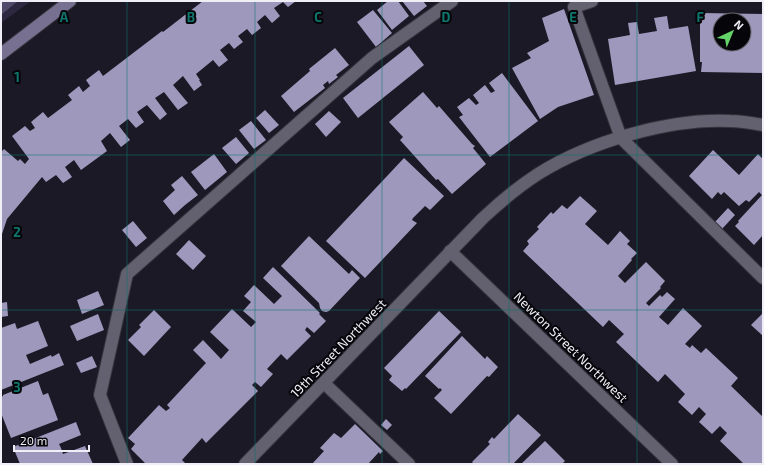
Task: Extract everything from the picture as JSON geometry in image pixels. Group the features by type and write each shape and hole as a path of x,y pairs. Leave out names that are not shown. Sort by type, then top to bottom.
{"street":[{"path":"1,54 70,1"},
{"path":"127,464 100,395 128,274 372,58 452,1"},
{"path":"592,1 574,7 621,138 763,278"},
{"name":"19th Street Northwest","path":"245,464 497,204 538,174 585,150 621,138 660,128 689,122 730,121 763,125"},
{"name":"Newton Street Northwest","path":"450,251 672,464"},
{"path":"324,382 409,464"}],"shaded area":[{"path":"1,1 31,1 1,23"},
{"path":"1,1 18,1 1,15"}],"building":[{"path":"203,1 296,1 288,7 283,2 274,8 280,16 272,23 265,15 257,22 261,28 252,35 247,29 238,36 243,42 234,49 229,43 220,50 228,60 219,67 213,60 196,74 202,85 194,91 183,76 173,85 188,103 178,110 164,92 155,98 167,114 160,120 147,105 137,112 144,122 136,128 128,119 119,126 130,140 121,147 110,133 101,141 107,151 81,170 74,160 65,167 72,177 63,183 56,175 46,182 42,177 7,219 1,237 1,152 4,149 18,161 20,159 25,164 29,159 12,136 25,126 30,131 35,128 31,122 43,112 48,118 72,100 68,95 79,86 83,92 90,86 86,80 99,70 103,76"},
{"path":"388,1 398,1 409,16 392,30 377,10"},
{"path":"402,1 423,1 427,6 414,16"},
{"path":"564,9 594,95 558,107 540,119 512,68 531,58 527,53 549,41 542,18"},
{"path":"373,10 392,33 376,47 357,22"},
{"path":"702,13 712,13 712,52 752,52 752,14 763,14 763,73 701,72 702,62 700,62 700,23 702,23"},
{"path":"667,16 669,29 688,26 696,71 615,85 608,39 630,35 628,23 637,22 639,34 657,31 654,18"},
{"path":"409,46 424,65 358,118 343,98"},
{"path":"335,48 349,65 336,75 338,77 329,84 328,81 323,85 325,88 294,112 281,96 310,71 309,69"},
{"path":"502,73 538,121 490,157 459,117 463,115 457,107 469,98 476,105 479,103 473,95 485,85 491,93 495,91 489,83"},
{"path":"423,92 437,108 439,106 475,146 473,148 486,164 452,194 438,179 436,180 400,140 403,137 389,122"},
{"path":"265,110 279,125 269,133 256,118"},
{"path":"329,111 341,122 326,137 315,124"},
{"path":"251,121 266,140 254,149 239,130"},
{"path":"236,137 249,153 236,164 222,148"},
{"path":"713,150 739,175 758,154 763,159 763,235 754,245 735,226 762,195 759,192 749,202 746,200 739,206 724,192 721,195 718,192 712,199 689,176"},
{"path":"214,154 227,172 205,190 191,172"},
{"path":"404,158 444,196 430,210 425,206 413,218 412,220 417,223 365,278 326,241"},
{"path":"182,176 198,195 174,215 163,201 175,190 171,185"},
{"path":"580,196 597,211 585,224 608,245 620,231 630,241 627,244 637,253 618,276 625,283 646,262 665,281 660,287 661,288 646,303 649,306 660,295 662,297 667,292 675,299 659,317 668,325 683,308 702,326 685,344 690,348 692,345 701,353 706,348 738,378 731,386 763,417 763,464 744,464 720,441 727,433 720,426 712,434 699,422 706,414 699,407 692,415 678,402 685,394 665,374 658,382 616,342 624,334 609,320 603,327 523,251 529,244 527,241 539,229 537,227 551,212 553,214 562,205 567,209"},
{"path":"728,208 735,215 721,230 714,223"},
{"path":"133,221 147,238 136,247 122,230"},
{"path":"309,236 349,274 352,270 360,278 329,311 326,312 322,311 319,303 281,266"},
{"path":"189,240 206,256 193,270 176,254"},
{"path":"273,267 320,313 319,314 326,321 314,333 307,327 305,330 311,336 287,360 281,354 267,369 273,374 261,387 255,382 252,385 258,391 206,443 202,438 182,460 186,464 146,464 131,449 135,444 128,438 159,405 166,411 170,408 167,405 206,363 193,350 203,340 221,359 229,350 210,332 232,309 251,327 256,322 243,311 251,302 244,296 254,285 274,304 282,296 263,278"},
{"path":"98,291 104,305 82,314 77,300"},
{"path":"7,302 8,316 1,317 1,303"},
{"path":"154,310 171,327 144,356 128,340 141,327 139,325"},
{"path":"439,311 461,332 406,389 405,388 402,391 389,380 392,376 384,368"},
{"path":"763,313 763,336 751,325"},
{"path":"98,314 104,330 77,341 70,326"},
{"path":"38,321 48,346 26,355 30,364 51,355 52,357 59,353 64,365 1,390 1,328 15,323 17,329"},
{"path":"462,336 485,359 487,356 498,367 489,377 487,376 451,414 434,398 442,390 425,376"},
{"path":"92,356 97,367 81,373 76,363"},
{"path":"38,381 43,395 48,393 58,420 11,438 1,413 1,397"},
{"path":"518,414 541,435 513,464 474,464 472,462 490,444 488,442 492,437 494,439"},
{"path":"386,419 392,425 387,430 381,425"},
{"path":"76,422 81,435 59,444 63,454 85,446 93,464 20,464 13,447"},
{"path":"355,424 383,451 380,454 379,452 368,464 312,464 324,451 320,448 334,433 341,438"},
{"path":"545,441 565,461 562,464 521,464"}]}
